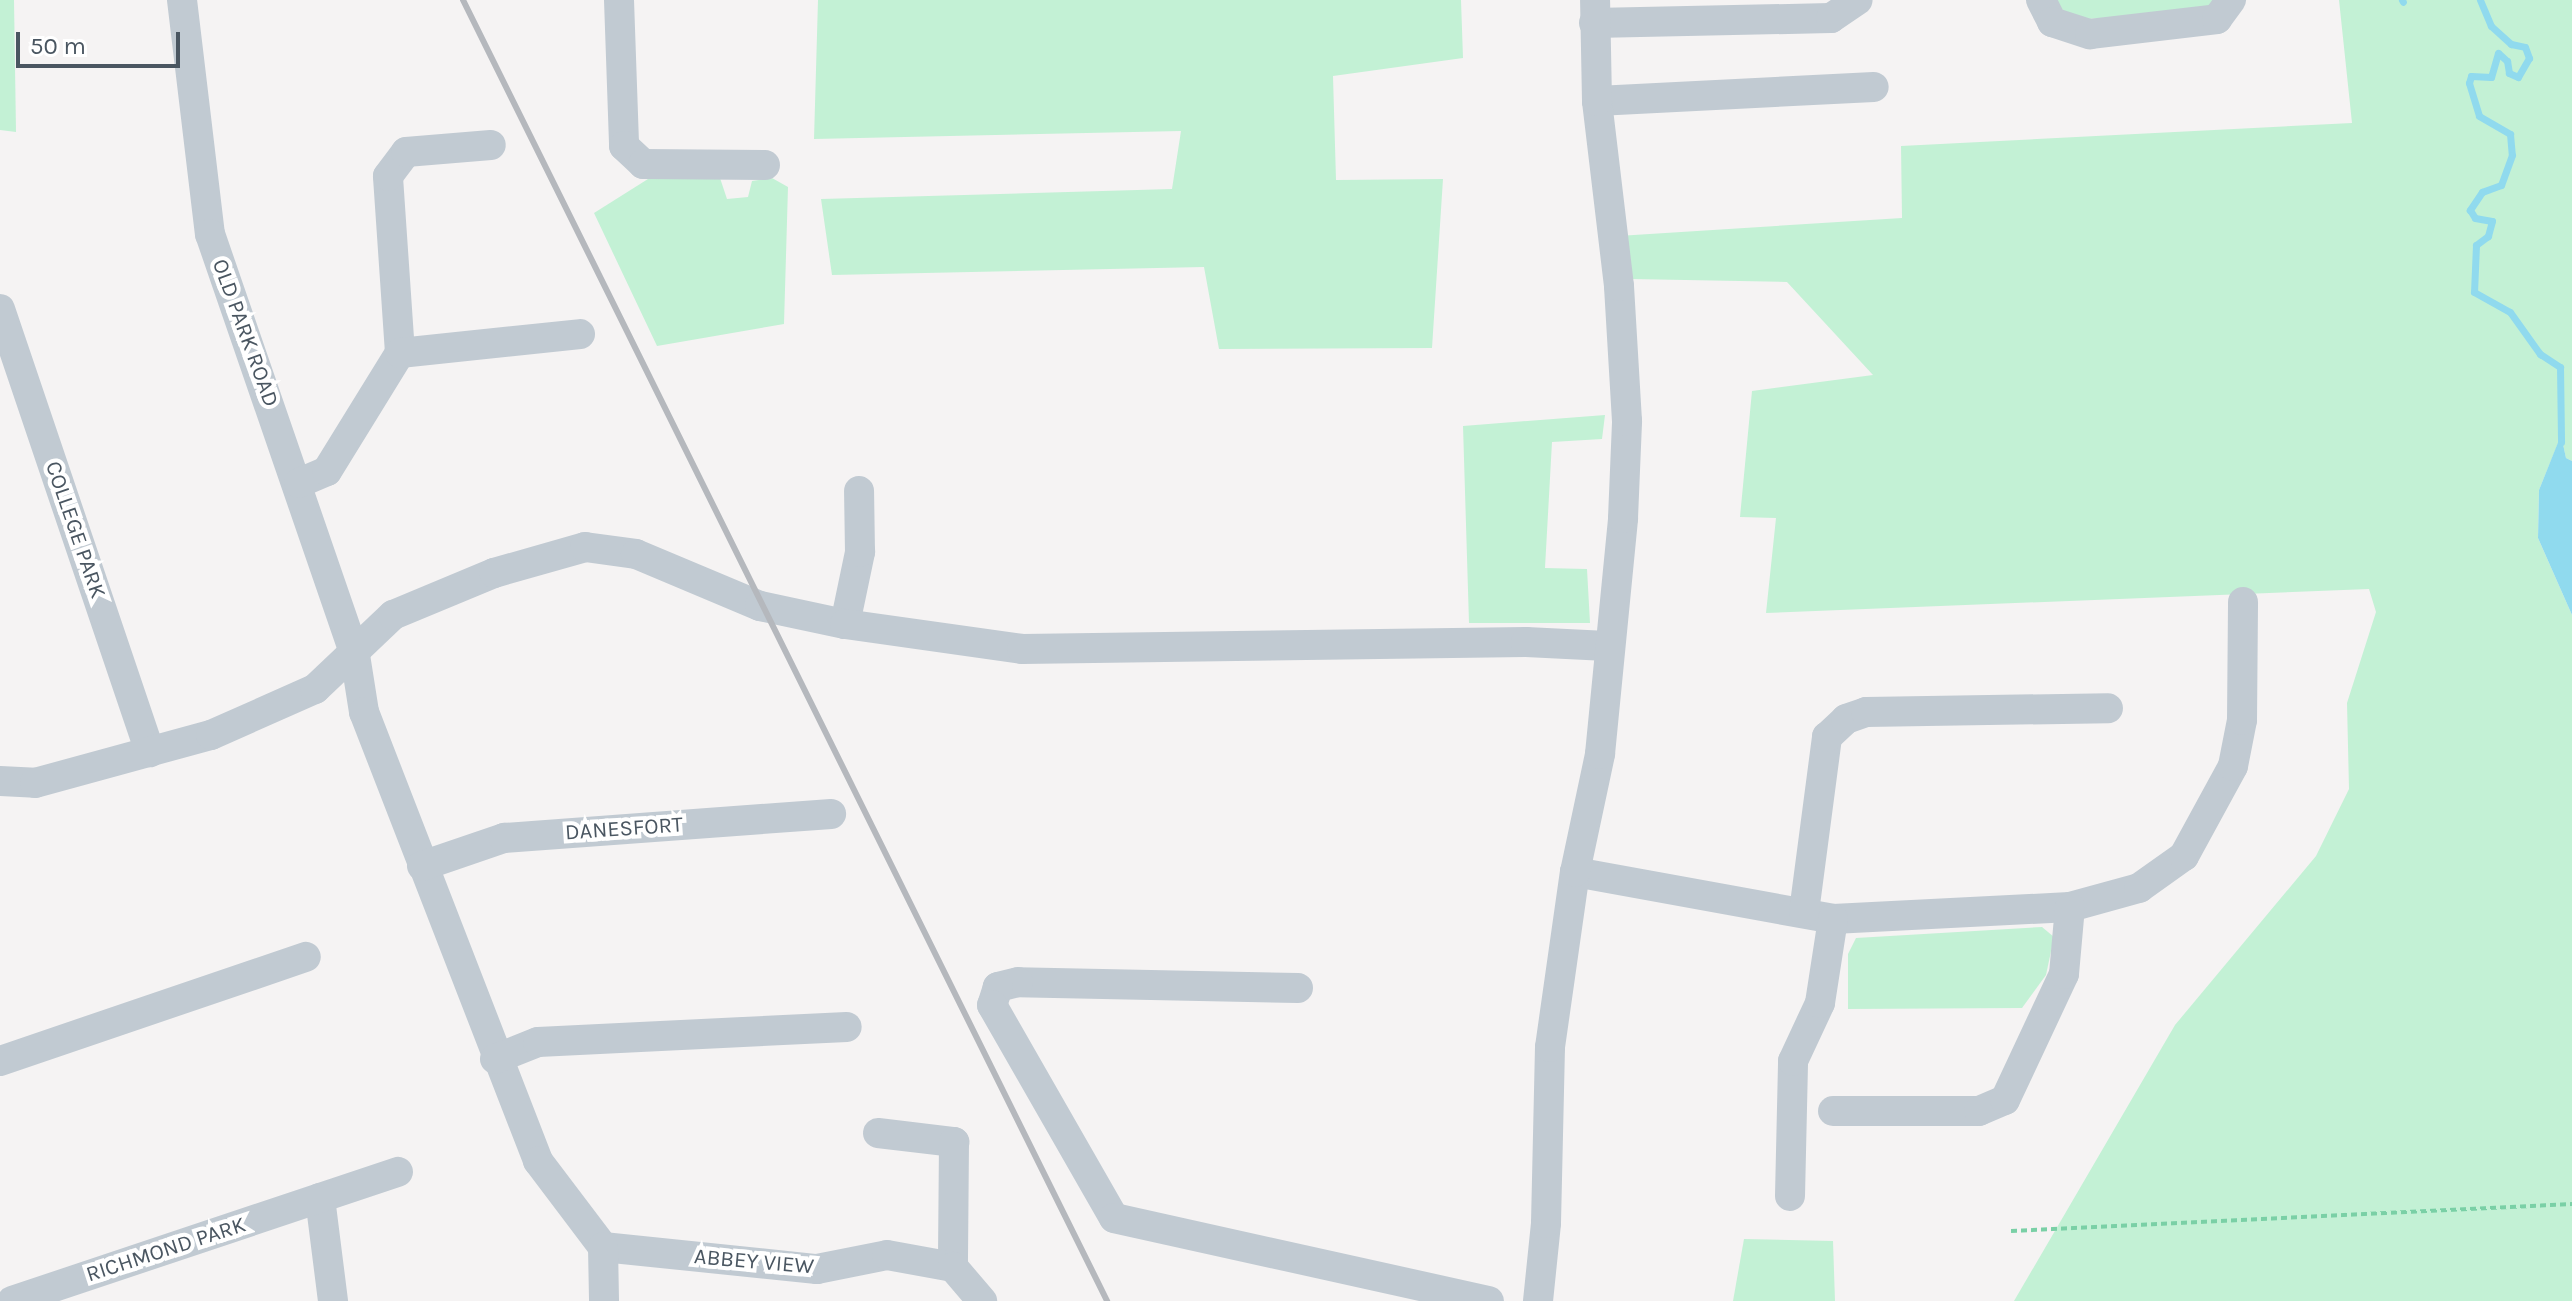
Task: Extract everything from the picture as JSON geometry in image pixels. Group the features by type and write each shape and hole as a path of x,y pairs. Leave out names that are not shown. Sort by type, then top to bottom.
{"street":[{"name":"OLD PARK ROAD","path":"182,0 210,234 299,483 355,655"},
{"path":"619,0 624,146 643,164 765,165"},
{"path":"1538,1301 1546,1223 1550,1047 1575,872 1600,754 1607,646 1623,518 1627,421 1619,286 1597,101 1595,12 1831,18 1858,0"},
{"path":"2041,0 2052,22 2090,34 2217,19 2231,0"},
{"path":"1597,101 1874,87"},
{"path":"299,483 327,471 400,353 388,176 406,152 491,145"},
{"name":"COLLEGE PARK","path":"0,309 150,752"},
{"path":"400,353 580,334"},
{"path":"845,624 860,552 859,491"},
{"path":"0,781 35,783 211,735 315,689 355,655 393,615 494,573 585,547 636,554 760,606 845,624 1022,649 1526,642 1607,646"},
{"path":"1575,872 1818,916 2070,907 2139,888 2184,856 2214,809 2233,766 2242,720 2243,602"},
{"path":"355,655 364,712 495,1059 538,1161 603,1247 604,1301"},
{"path":"1790,1196 1793,1061 1820,1003 1818,916 1827,737 1846,719 1866,712 2108,708"},
{"name":"DANESFORT","path":"422,866 504,838 831,814"},
{"path":"1833,1111 1979,1111 2005,1100 2064,974 2070,907"},
{"path":"0,1061 306,957"},
{"path":"1298,988 1018,982 998,987 992,1005 1114,1218 1489,1301"},
{"path":"495,1059 538,1042 847,1027"},
{"path":"878,1133 954,1142 953,1267 982,1301"},
{"name":"RICHMOND PARK","path":"12,1301 398,1172"},
{"path":"320,1198 333,1301"},
{"name":"ABBEY VIEW","path":"603,1247 817,1269 887,1255 953,1267"}],"path":[{"path":"2011,1231 2572,1204"}],"green space":[{"path":"0,0 14,0 16,132 0,130"},
{"path":"818,0 1461,0 1463,58 1333,76 1336,180 1443,179 1432,348 1219,349 1204,267 832,275 821,199 1172,189 1181,131 814,139"},
{"path":"2054,0 2218,0 2210,11 2072,20"},
{"path":"2339,0 2572,0 2572,461 2566,458 2561,436 2539,490 2538,538 2572,615 2572,1301 2014,1301 2175,1025 2316,856 2349,789 2347,703 2376,612 2369,589 1766,613 1776,518 1740,517 1752,391 1873,375 1787,282 1631,279 1618,236 1902,218 1901,146 2352,123"},
{"path":"720,178 727,199 748,197 752,181 772,178 788,187 784,324 657,346 594,213 648,179"},
{"path":"1605,415 1602,439 1552,442 1545,568 1587,569 1590,623 1469,623 1463,426"},
{"path":"2042,927 2054,937 2046,975 2022,1008 1848,1009 1848,954 1856,938"},
{"path":"1744,1239 1833,1241 1835,1301 1733,1301"}],"water":[{"path":"2561,435 2566,458 2572,461 2572,615 2538,538 2539,490"}],"waterway":[{"path":"2480,0 2491,26 2511,44 2525,47 2529,58 2518,77 2509,73 2507,61 2498,53 2491,77 2471,76 2469,83 2479,116 2510,134 2512,155 2501,185 2482,192 2470,210 2475,218 2492,221 2488,236 2476,245 2474,292 2510,312 2540,354 2560,367 2561,442"}],"railway":[{"path":"463,0 1107,1301"}]}
